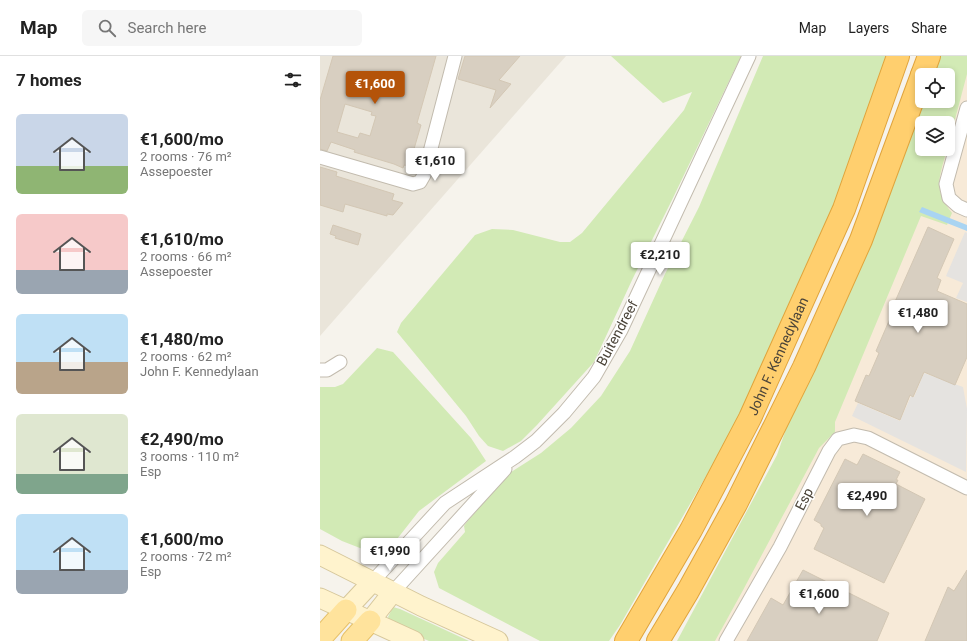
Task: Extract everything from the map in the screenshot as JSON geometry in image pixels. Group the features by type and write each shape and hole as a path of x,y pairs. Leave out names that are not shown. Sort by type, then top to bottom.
{"highway":[{"name":"John F. Kennedylaan","path":"626,641 691,530 750,418 844,209 898,56"},
{"name":"John F. Kennedylaan","path":"925,68 929,56"},
{"name":"John F. Kennedylaan","path":"658,641 688,591 736,504 804,367 861,240 915,94"}],"main road":[{"path":"320,555 393,592 498,641"},
{"path":"320,639 373,581"},
{"path":"352,641 393,592"},
{"path":"320,598 414,641"}],"street":[{"path":"320,157 413,184 420,182 424,175 456,56"},
{"name":"Buitendreef","path":"373,581 445,502 515,457 536,441 564,413 582,391 604,360 621,330 749,56"},
{"path":"967,108 946,184 950,198 958,206 967,210"},
{"path":"320,370 327,370 340,362"},
{"name":"Esp","path":"726,641 780,547 829,451 838,439 854,435 868,438 967,488"},
{"name":"Buitendreef","path":"393,592 515,457"}],"shaded area":[{"path":"320,56 566,56 320,336"},
{"path":"967,56 967,641 706,641 925,156 955,156 955,116 948,116 948,108 955,108 955,84"},
{"path":"965,232 967,233 967,302 956,298 963,283 946,276"},
{"path":"924,373 963,387 967,409 966,472 852,416 858,403 900,421 911,396 914,397"}],"green space":[{"path":"611,56 741,56 633,278 594,362 521,441 503,451 488,446 479,436 466,416 397,332 401,323 475,235 492,229 513,230 560,242 570,242 582,233 684,110 692,92 663,103"},
{"path":"763,56 890,56 836,208 742,410 716,459 620,625 609,641 540,641 439,588 434,572 438,563 465,532 464,526 466,523 508,474 541,453 571,428 601,396 630,351 665,274 699,207"},
{"path":"934,56 967,56 967,74 955,119 955,116 916,116 919,108 955,108 955,68 930,68"},
{"path":"915,118 915,156 945,156 939,182 942,196 952,213 947,225 921,216 835,422 835,432 819,448 715,641 677,641 777,455 795,403"},
{"path":"377,348 393,352 471,438 486,461 419,511 383,557 342,541 320,529 320,387 335,387 343,384"},
{"path":"393,607 469,641 429,641 394,626 388,617"}],"water":[{"path":"922,207 967,225 967,231 919,212"}],"building":[{"path":"333,56 436,56 417,123 421,125 409,166 404,165 403,168 354,152 355,150 331,142 327,151 320,149 320,100","holes":["345,104 372,112 371,115 376,116 370,136 360,133 358,138 337,132"]},
{"path":"465,56 520,56 499,80 511,84 490,108 496,90 458,79"},
{"path":"320,167 337,172 336,176 394,194 392,200 403,203 393,215 387,214 387,216 345,204 343,212 320,205"},
{"path":"333,225 361,234 358,245 335,238 336,236 330,234"},
{"path":"928,227 954,239 937,278 941,280 937,291 967,304 967,357 955,385 924,372 913,397 910,395 900,420 855,401 866,375 869,376 879,353 876,351 892,314 890,313"},
{"path":"863,454 900,472 896,480 898,480 896,484 925,499 884,583 814,549 824,528 821,524 814,520 845,459 857,465"},
{"path":"803,570 889,613 877,641 747,641 771,598 783,605"},
{"path":"967,570 967,641 925,641 948,587 954,591"}]}
